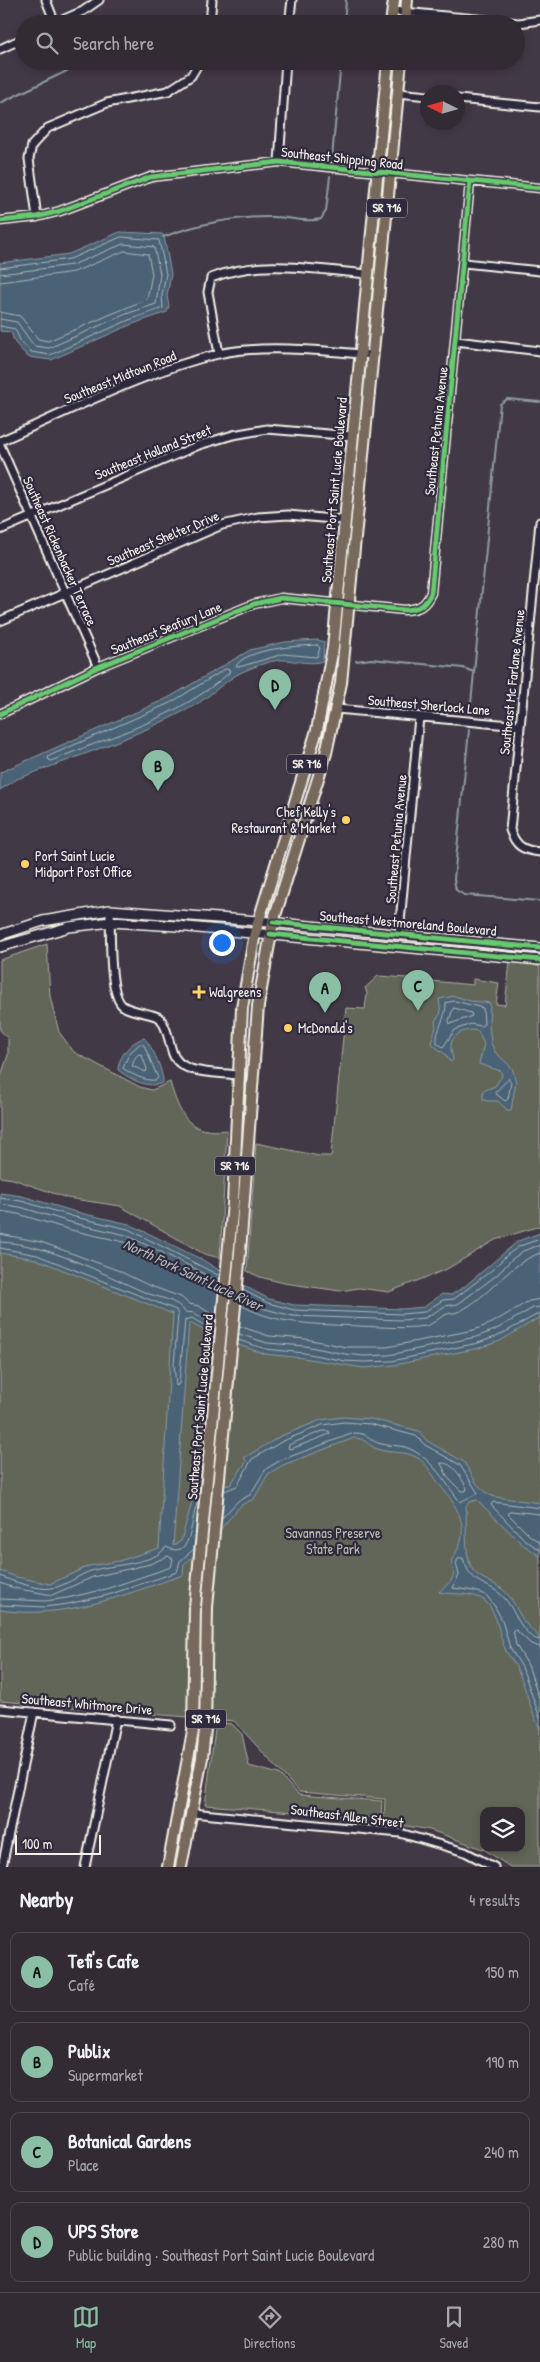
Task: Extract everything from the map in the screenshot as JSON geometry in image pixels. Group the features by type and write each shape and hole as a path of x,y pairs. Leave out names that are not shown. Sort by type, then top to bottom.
{"main road":[{"path":"393,15 394,0"},
{"path":"406,15 407,0"},
{"name":"Southeast Port Saint Lucie Boulevard","path":"168,1867 185,1784 193,1731 198,1575 235,1161 242,1008 258,920 322,712 333,648 387,70"},
{"name":"Southeast Port Saint Lucie Boulevard","path":"181,1867 192,1813 205,1730 206,1607 240,1252 258,1006 273,922 313,797 342,683 400,70"},
{"path":"333,648 335,666 332,693 333,701 337,708"},
{"path":"313,797 328,721 322,712"},
{"name":"Southeast Westmoreland Boulevard","path":"0,935 43,921 110,910 258,920 540,948"},
{"name":"Southeast Westmoreland Boulevard","path":"0,947 61,929 111,922 270,934 540,960"},
{"path":"238,1078 244,1104 251,1107"},
{"path":"185,1784 191,1792 188,1807 192,1813"}],"street":[{"path":"46,0 51,15"},
{"path":"73,15 99,0"},
{"path":"211,15 212,0"},
{"path":"290,15 292,0"},
{"path":"393,11 437,15"},
{"path":"525,22 540,20"},
{"path":"0,49 15,42"},
{"path":"37,216 30,159 32,145 48,128 107,104 168,91 191,76 195,70"},
{"path":"279,162 285,70"},
{"path":"398,94 420,95"},
{"path":"465,100 540,107"},
{"name":"Southeast Shipping Road","path":"0,220 37,216 60,211 151,177 279,162 540,188"},
{"name":"Southeast Petunia Avenue","path":"349,605 405,610 417,609 426,603 431,593 464,263 470,182"},
{"path":"464,263 540,270"},
{"path":"219,354 208,292 211,278 232,271 274,266 368,274"},
{"path":"456,342 540,351"},
{"name":"Southeast Midtown Road","path":"0,441 165,370 219,354 244,350 276,350 373,355"},
{"name":"Southeast Holland Street","path":"0,530 199,445 233,435 268,429 353,436"},
{"name":"Southeast Rickenbacker Terrace","path":"0,445 98,667"},
{"name":"Southeast Shelter Drive","path":"0,621 222,524 258,517 288,515 344,520"},
{"name":"Southeast Mc Farlane Avenue","path":"540,522 510,830 515,844 523,849 540,852"},
{"name":"Southeast Seafury Lane","path":"0,714 98,667 254,604 281,598 349,605"},
{"name":"Southeast Sherlock Lane","path":"337,708 520,726"},
{"name":"Southeast Petunia Avenue","path":"399,933 419,717"},
{"path":"110,910 114,990 122,1005 160,1018 169,1033 175,1059 182,1066 238,1078"},
{"name":"Southeast Whitmore Drive","path":"0,1709 172,1725"},
{"path":"2,1867 34,1712"},
{"path":"85,1867 116,1719"},
{"name":"Southeast Allen Street","path":"192,1813 400,1833 465,1852 494,1867"}],"green space":[{"path":"47,944 50,996 59,1032 74,1052 140,1087 152,1090 170,1082 178,1105 188,1121 203,1129 214,1131 227,1130 220,1258 204,1254 120,1206 67,1198 13,1179 0,1177 0,1079 8,1055 8,1039 0,1030 0,960"},
{"path":"510,962 540,967 540,1226 495,1240 447,1269 389,1292 359,1288 340,1291 284,1283 260,1277 247,1271 256,1143 319,1156 331,1156 346,1008 365,1009 367,993 365,988 378,976 408,978 415,986 423,986 431,981 473,985 473,979 499,983 496,1004 505,1005"},
{"name":"Savannas Preserve State Park","path":"0,1224 386,1338 540,1282 540,1867 510,1867 488,1852 525,1852 525,1807 480,1807 480,1848 430,1830 384,1822 385,1799 299,1792 234,1721 0,1701"},
{"path":"216,1722 232,1724 242,1734 249,1766 279,1774 299,1795 382,1801 381,1819 205,1805"}],"water":[{"path":"120,232 162,234 164,236 171,274 167,296 169,306 167,312 130,325 51,360 28,357 15,343 11,332 0,331 0,263 69,254"},
{"path":"318,640 324,642 323,661 309,663 281,660 241,672 199,703 171,718 106,746 17,779 0,790 0,772 168,698 250,650 285,642"},
{"path":"455,996 470,1001 490,1003 489,1024 491,1043 495,1052 512,1068 516,1082 511,1110 507,1110 498,1101 483,1099 483,1091 495,1086 502,1076 501,1071 479,1064 484,1044 478,1031 470,1030 455,1036 451,1046 453,1060 450,1062 446,1055 431,1043 436,1027 435,1021 441,1013 439,999"},
{"path":"144,1038 157,1059 163,1083 157,1085 146,1084 128,1077 118,1070 120,1060 126,1050 134,1042"},
{"name":"North Fork Saint Lucie River","path":"0,1193 22,1196 76,1212 129,1224 203,1260 237,1282 269,1299 294,1305 403,1309 424,1307 442,1294 451,1295 465,1286 518,1241 540,1233 540,1317 500,1341 479,1348 394,1365 364,1368 265,1354 213,1336 189,1322 173,1546 181,1541 192,1502 201,1487 230,1485 247,1461 244,1458 281,1436 321,1420 343,1417 371,1419 419,1431 427,1441 464,1462 477,1484 488,1494 495,1497 540,1503 540,1556 522,1544 477,1500 469,1502 466,1506 467,1546 471,1567 485,1580 498,1586 506,1593 523,1620 540,1641 540,1729 517,1668 503,1645 496,1618 490,1606 475,1596 439,1592 451,1581 454,1574 451,1561 461,1540 461,1521 454,1504 428,1467 418,1458 408,1454 377,1449 358,1438 283,1465 268,1474 254,1499 241,1505 207,1545 184,1564 183,1575 116,1598 70,1609 47,1612 0,1610 0,1571 16,1577 50,1584 89,1566 119,1561 159,1548 173,1314 36,1259 0,1253"}],"waterway":[{"path":"345,15 346,0"},
{"path":"0,103 69,70"},
{"path":"332,158 340,70"},
{"path":"163,237 176,232 232,219 261,217 281,217 298,220 321,219 326,211 330,176"},
{"path":"470,714 500,404 507,399 540,402"},
{"path":"356,661 371,659 463,668 474,672"},
{"path":"469,730 454,879 456,890 464,895 540,901"}],"cycle path":[{"path":"0,221 37,217 60,211 151,177 279,162 540,188"},
{"path":"0,714 98,667 254,604 281,598 405,610 418,608 424,604 431,593 470,182"},
{"path":"273,922 540,948"},
{"path":"270,934 540,960"}],"place":[{"name":"UPS Store","path":"275,710"},
{"name":"Publix","path":"158,791"},
{"name":"Chef Kelly's Restaurant & Market","path":"346,820"},
{"name":"Port Saint Lucie Midport Post Office","path":"25,864"},
{"name":"Walgreens","path":"199,992"},
{"name":"Botanical Gardens","path":"418,1011"},
{"name":"Tefi's Cafe","path":"325,1013"},
{"name":"McDonald's","path":"288,1028"}]}
